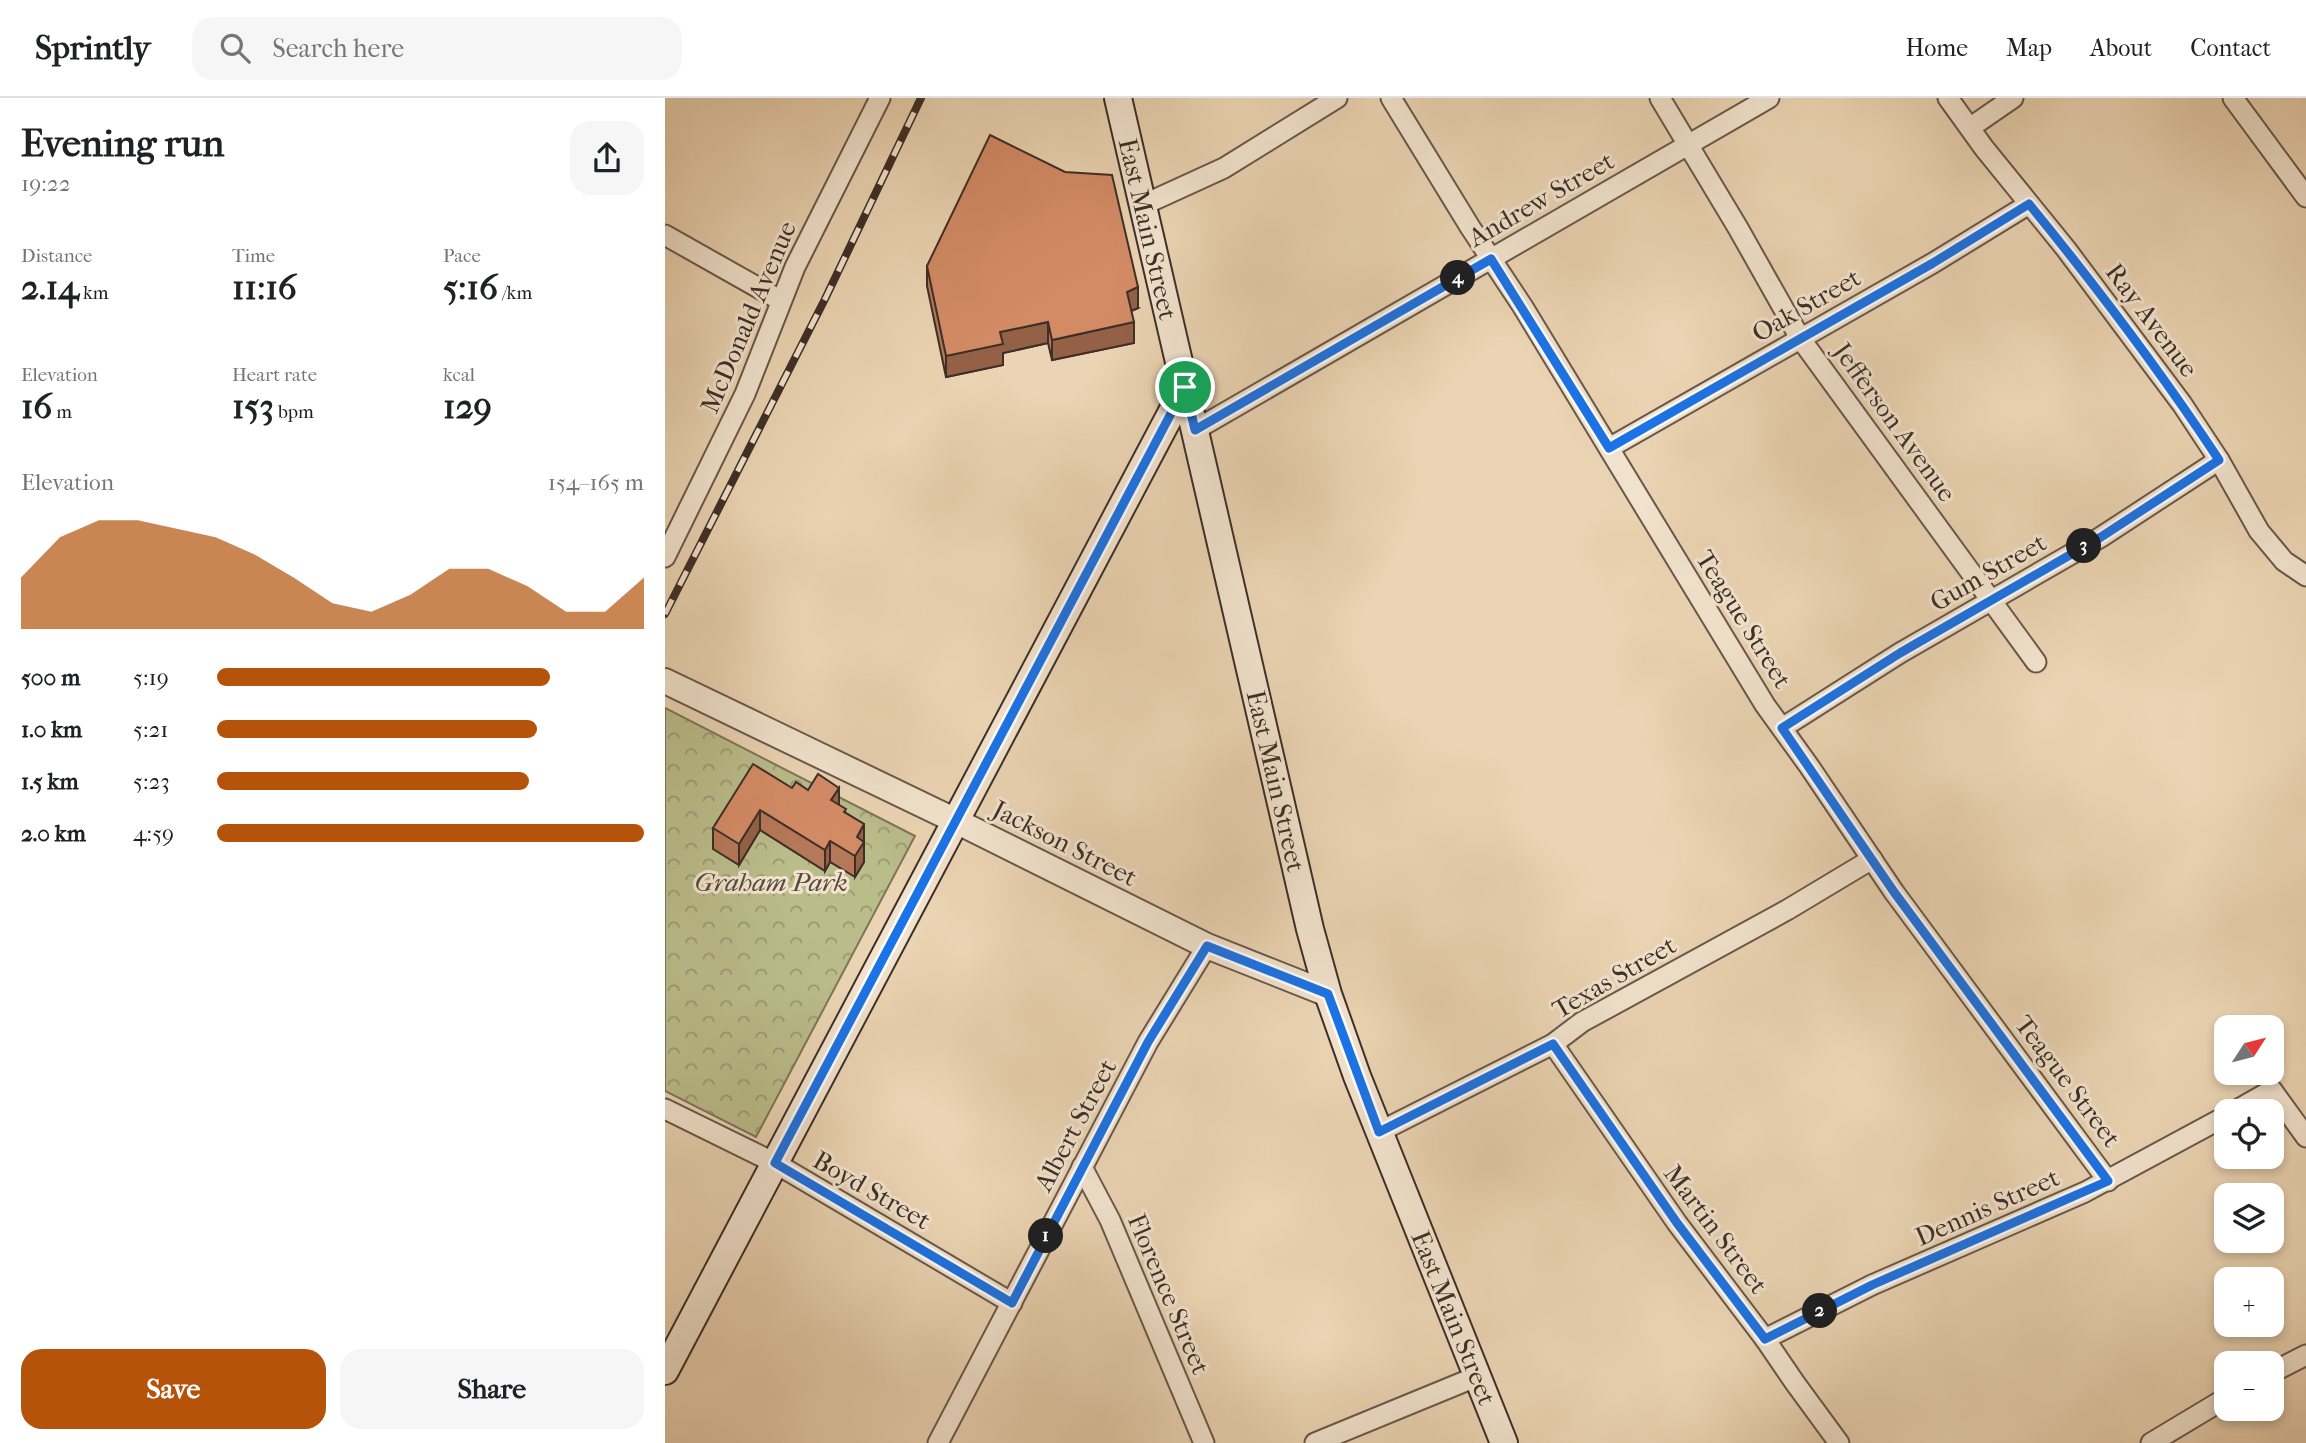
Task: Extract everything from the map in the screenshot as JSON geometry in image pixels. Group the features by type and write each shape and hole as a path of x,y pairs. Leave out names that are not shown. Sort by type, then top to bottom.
{"main road":[{"name":"East Main Street","path":"1118,98 1310,929 1328,994 1379,1132 1504,1443"},
{"path":"665,1371 1185,387"}],"street":[{"name":"McDonald Avenue","path":"665,557 745,394 781,300 880,98"},
{"path":"1304,98 1330,103"},
{"name":"Teague Street","path":"1391,98 1765,705 1894,892 2108,1181"},
{"name":"Jefferson Avenue","path":"1660,98 1800,338 1993,599 2036,662"},
{"name":"Andrew Street","path":"1195,430 1769,98"},
{"name":"Ray Avenue","path":"1948,98 2182,404 2219,460 2259,531 2284,562 2306,576"},
{"path":"1971,127 2013,98"},
{"path":"2233,98 2306,197"},
{"path":"1143,205 1224,168 1330,103"},
{"name":"Oak Street","path":"1609,448 1933,263 2029,204"},
{"path":"665,235 781,300"},
{"name":"Gum Street","path":"1782,728 1900,653 2101,537 2219,460"},
{"name":"Jackson Street","path":"665,681 1207,946 1328,994"},
{"name":"Texas Street","path":"1379,1132 1553,1044 1582,1022 1787,910 1872,859"},
{"name":"Albert Street","path":"938,1443 1161,1019 1207,946"},
{"name":"Martin Street","path":"1553,1044 1677,1223 1839,1443"},
{"path":"2256,1099 2272,1090 2279,1099"},
{"path":"2284,1106 2306,1136"},
{"name":"Boyd Street","path":"665,1109 775,1163 1012,1303"},
{"name":"Dennis Street","path":"1765,1339 1872,1285 2108,1181 2214,1123"},
{"name":"Florence Street","path":"1082,1167 1110,1220 1204,1443"},
{"path":"2284,1366 2306,1355"},
{"path":"1315,1443 1478,1376"},
{"path":"2151,1443 2214,1405"}],"green space":[{"name":"Graham Park","path":"665,708 915,836 756,1137 665,1091"}],"building":[{"path":"990,135 1065,172 1112,175 1138,287 1127,292 1134,322 1052,340 1048,322 1000,332 1003,344 946,356 927,266"},
{"path":"753,764 792,788 796,782 808,790 818,774 839,788 831,800 864,824 857,837 864,842 855,856 830,841 825,850 760,810 739,844 713,828"}],"railway":[{"path":"665,614 825,299 921,98"}],"route":[{"path":"2029,204 2182,404 2219,460 2101,537 1900,653 1782,728 1894,892 2108,1181 1872,1285 1765,1339 1677,1223 1553,1044 1379,1132 1328,994 1207,946 1148,1042 1012,1303 775,1163 1185,387 1195,430 1491,259 1609,448 1933,263 2029,204"}]}
